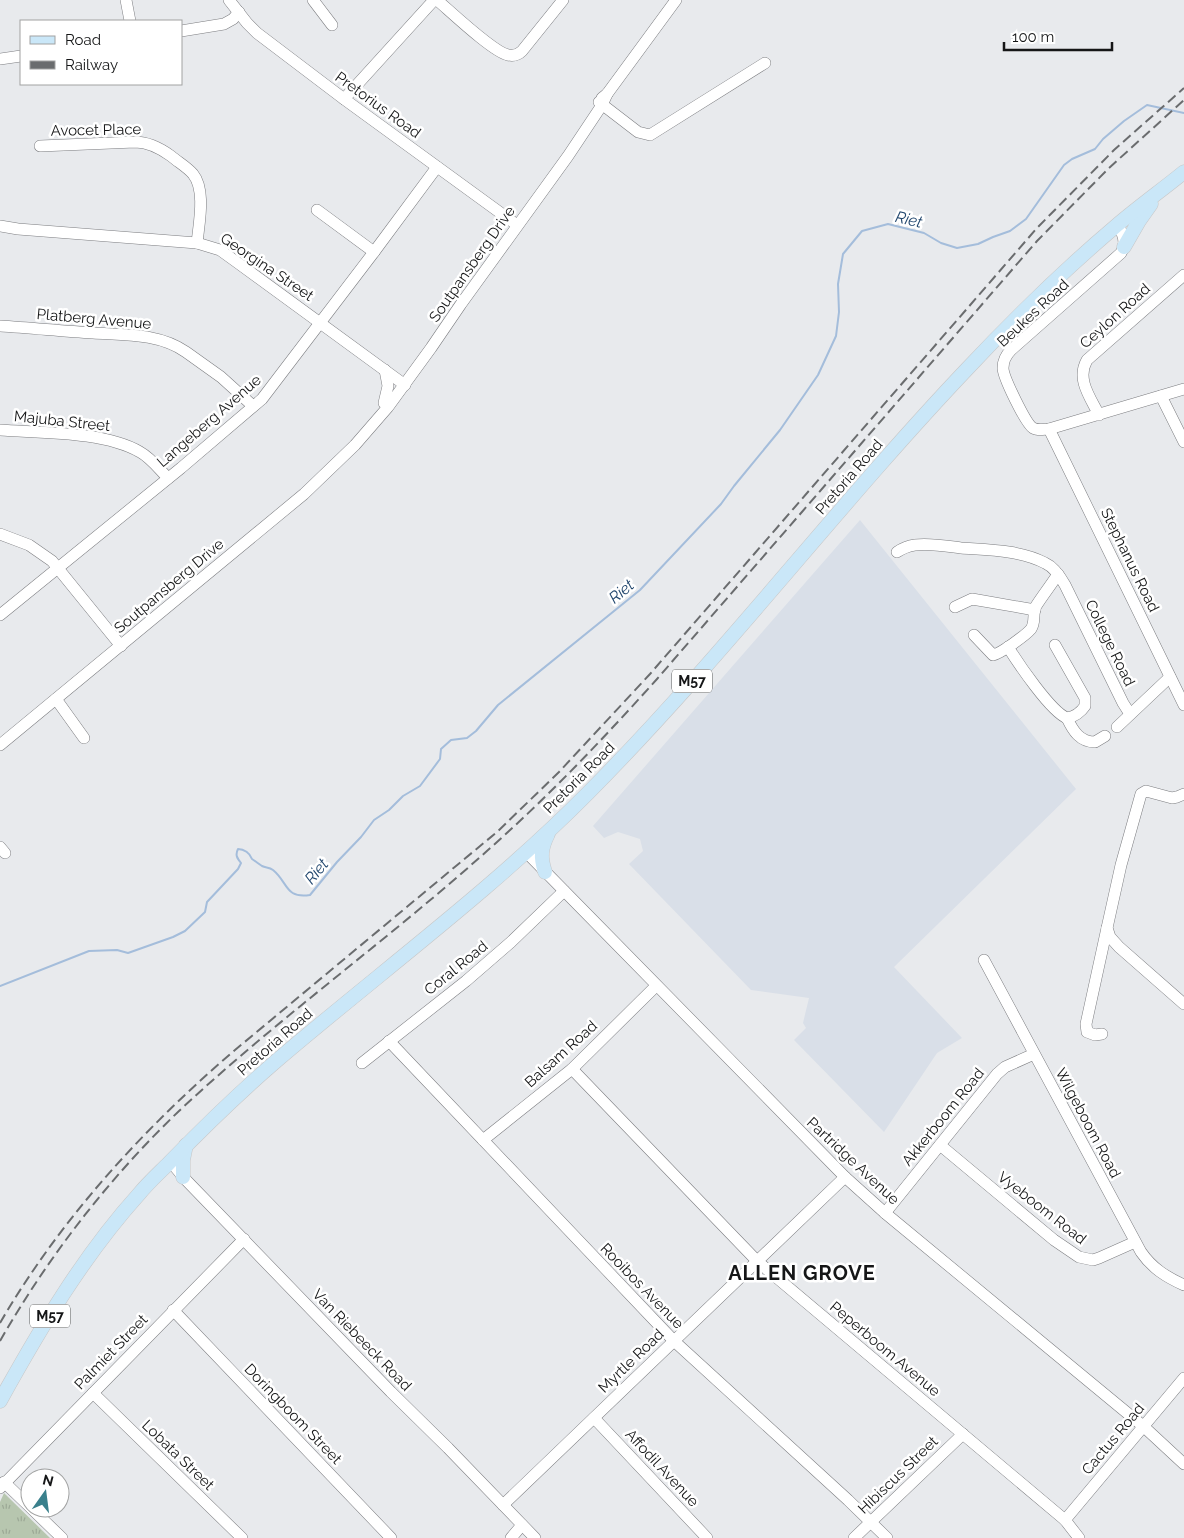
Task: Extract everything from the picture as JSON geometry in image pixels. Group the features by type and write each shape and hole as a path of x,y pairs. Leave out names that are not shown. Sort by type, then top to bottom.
{"main road":[{"name":"Pretoria Road","path":"0,1401 73,1279 140,1192 205,1125 273,1064 551,829 613,767 690,684 965,370 1036,298 1104,236 1184,172"},
{"path":"1104,236 1115,239 1124,247 1139,221 1160,192"},
{"path":"545,872 541,860 541,852 551,829"},
{"path":"156,1176 169,1174 184,1178 183,1160 187,1144"}],"street":[{"path":"126,0 130,20"},
{"name":"Pretorius Road","path":"230,0 257,33 514,223"},
{"path":"313,0 332,25"},
{"path":"344,98 435,0 496,49 510,56 522,51 563,0"},
{"name":"Soutpansberg Drive","path":"0,746 304,494 353,447 388,407 402,383 514,223 676,0"},
{"path":"182,31 224,24 233,19 239,12"},
{"path":"0,59 20,56"},
{"path":"600,104 638,132 650,135 765,62"},
{"name":"Avocet Place","path":"40,146 135,142 148,143 160,149 190,170 197,180 200,199 197,243"},
{"name":"Langeberg Avenue","path":"0,615 168,478 268,393 437,167"},
{"path":"317,210 374,252"},
{"path":"1117,225 1124,236 1124,247"},
{"name":"Georgina Street","path":"0,226 18,230 197,243 220,250 402,383"},
{"name":"Beukes Road","path":"1049,428 1038,430 1031,426 1004,376 1004,360 1011,350 1024,338 1113,261 1124,247"},
{"name":"Ceylon Road","path":"1099,415 1084,385 1082,372 1087,360 1184,275"},
{"name":"Platberg Avenue","path":"0,326 134,336 159,340 181,348 193,356 221,377 253,406"},
{"path":"384,403 388,386 385,370"},
{"name":"Soutpansberg Drive","path":"353,447 353,443 402,383"},
{"path":"1049,428 1184,389"},
{"path":"1161,396 1184,442"},
{"name":"Stephanus Road","path":"1049,428 1184,705"},
{"name":"Majuba Street","path":"0,430 86,436 111,441 141,453 152,461 168,478"},
{"path":"0,534 29,545 45,556 121,646"},
{"path":"897,552 904,547 922,544 1008,553 1044,562 1058,574 1035,610 1034,622 1029,631 1008,647 993,655 974,634"},
{"name":"College Road","path":"1058,574 1130,714"},
{"path":"955,608 972,599 1035,610"},
{"path":"1008,647 1037,688 1060,715 1067,718 1072,717 1085,706 1085,698 1055,645"},
{"name":"College Road","path":"1116,727 1170,677"},
{"path":"56,700 84,738"},
{"path":"1067,718 1073,732 1084,740 1096,742 1105,736"},
{"path":"1102,1034 1095,1036 1087,1032 1086,1024 1121,865 1140,794 1146,791 1174,798 1184,794"},
{"name":"Partridge Avenue","path":"526,852 845,1177 885,1213 1144,1426 1184,1464"},
{"name":"Coral Road","path":"362,1063 466,981 511,942 564,891"},
{"path":"1107,928 1110,937 1119,947 1184,1004"},
{"name":"Wilgeboom Road","path":"984,960 1135,1242 1147,1260 1160,1273 1184,1285"},
{"name":"Balsam Road","path":"483,1140 572,1069 656,986"},
{"name":"Rooibos Avenue","path":"389,1041 674,1341 872,1522 887,1538"},
{"name":"Akkerboom Road","path":"885,1213 1000,1070 1034,1054"},
{"name":"Peperboom Avenue","path":"572,1069 757,1261 1065,1520 1078,1538"},
{"name":"Vyeboom Road","path":"940,1145 1054,1240 1080,1257 1092,1260 1135,1242"},
{"name":"Van Riebeeck Road","path":"170,1162 391,1392 535,1538"},
{"name":"Myrtle Road","path":"503,1505 845,1177"},
{"name":"Palmiet Street","path":"2,1485 244,1239"},
{"name":"Doringboom Street","path":"173,1310 391,1538"},
{"name":"Cactus Road","path":"1065,1520 1184,1378"},
{"name":"Lobata Street","path":"93,1393 242,1538"},
{"name":"Affodil Avenue","path":"594,1418 708,1538"},
{"name":"Hibiscus Street","path":"854,1538 963,1434"},
{"path":"2,1485 20,1499"},
{"path":"42,1518 62,1538"},
{"path":"511,1538 522,1525"}],"shaded area":[{"path":"860,520 1076,789 894,967 962,1038 937,1053 884,1132 794,1040 806,1028 803,1023 809,998 751,990 629,864 643,851 640,839 618,832 604,838 593,826"}],"green space":[{"path":"4,1493 20,1509 20,1518 30,1518 50,1538 0,1538 0,1502"}],"waterway":[{"name":"Riet","path":"0,986 89,951 117,950 128,953 185,931 205,912 207,902 238,869 241,863 237,856 238,849 246,852 262,866 273,870 291,892 302,896 310,895 374,820 389,810 403,796 420,786 440,759 441,749 451,740 467,738 476,731 498,705 640,590 721,504 780,430 818,375 836,336 839,312 838,284 843,254 862,231 888,224 924,233 941,243 957,248 978,244 1010,231 1026,219 1064,165 1072,159 1095,149 1103,139 1124,121 1147,105 1184,113"}],"railway":[{"path":"0,1323 24,1284 77,1211 137,1143 168,1111 235,1050 497,832 559,772 650,674 1037,228 1114,150 1184,88"},
{"path":"0,1341 59,1249 128,1163 179,1111 216,1077 450,883 554,788 657,679 1037,241 1109,168 1184,100"}],"district":[{"name":"ALLEN GROVE","path":"802,1273"}]}
